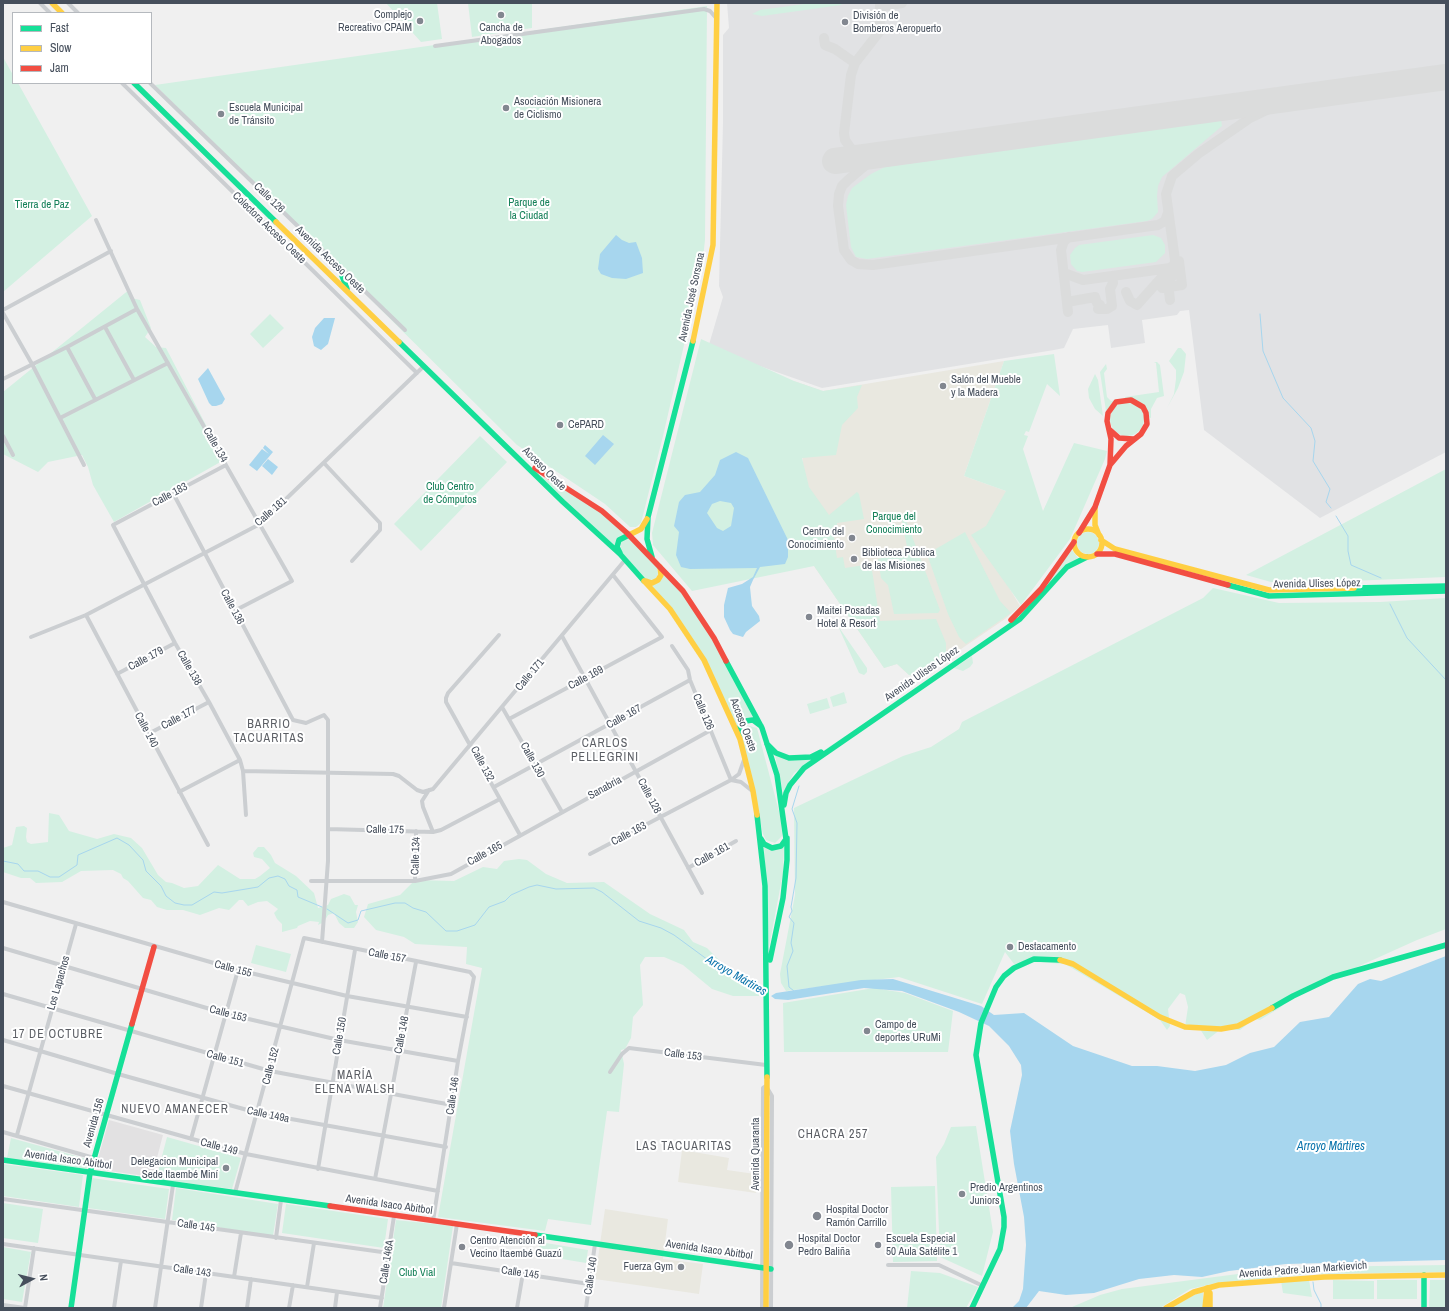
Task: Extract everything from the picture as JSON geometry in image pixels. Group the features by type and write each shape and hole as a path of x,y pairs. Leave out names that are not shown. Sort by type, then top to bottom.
{"main road":[{"path":"52,3 61,12"},
{"name":"Avenida José Sorsana","path":"652,557 647,539 648,517 692,344 713,246 717,3"},
{"name":"Avenida Acceso Oeste","path":"135,84 512,451"},
{"path":"338,265 348,291"},
{"path":"1096,507 1095,524 1100,537 1101,547 1097,554 1087,557 1076,550 1074,542 1096,507 1110,465 1110,439 1107,419 1110,408 1120,400 1131,400 1143,407 1147,418 1145,429 1126,446 1110,465"},
{"path":"1108,428 1119,438 1130,440 1136,438"},
{"name":"Acceso Oeste","path":"512,451 542,473 602,511 652,557 683,591 714,638 762,728 777,775 784,817"},
{"name":"Acceso Oeste","path":"512,451 563,502 620,554 646,581 670,609 704,660 740,739 753,791 760,836"},
{"name":"Avenida José Sorsana","path":"620,554 617,547 618,542 622,537 641,529 648,517"},
{"path":"1079,533 1087,530 1100,537"},
{"name":"Avenida Ulises López","path":"1100,537 1115,549 1269,590 1446,586"},
{"name":"Avenida Ulises López","path":"767,743 776,753 789,758 802,758 818,754 1017,616 1041,589 1074,542"},
{"name":"Avenida Ulises López","path":"1097,554 1115,554 1270,596 1446,591"},
{"name":"Avenida Ulises López","path":"784,817 786,793 793,779 804,768 1020,619 1067,567 1087,557"},
{"path":"646,581 652,583 660,578 662,572 660,566"},
{"path":"740,739 740,727 745,722 753,720 762,728"},
{"path":"767,974 784,891 787,860 784,817"},
{"path":"760,836 764,844 768,847 776,848 784,843 786,834"},
{"path":"760,836 766,902 767,974"},
{"path":"972,1308 1000,1249 1004,1227 1004,1217 976,1055 981,1023 988,1004 996,987 1004,976 1014,968 1034,959 1053,958 1072,964 1160,1017 1172,1022 1200,1029 1221,1029 1238,1026 1254,1019 1293,996 1333,977 1446,945"},
{"name":"Avenida 156","path":"71,1308 90,1173 154,947"},
{"name":"Avenida Quaranta","path":"766,1308 767,974"},
{"name":"Avenida Isaco Abitbol","path":"3,1160 766,1268"},
{"path":"1424,1275 1424,1308"},
{"name":"Avenida Padre Juan Markievich","path":"1166,1308 1194,1292 1207,1288 1324,1277 1446,1276"},
{"path":"1205,1308 1207,1288"},
{"path":"1207,1288 1210,1293 1210,1308"}],"street":[{"path":"40,3 49,12"},
{"path":"68,3 77,12"},
{"path":"435,46 704,9 710,11 717,19"},
{"name":"Colectora Acceso Oeste","path":"123,84 417,373"},
{"name":"Calle 126","path":"151,84 405,330"},
{"name":"Calle 134","path":"96,220 137,309 292,581 234,611"},
{"path":"84,465 32,364 3,312 111,251"},
{"path":"3,378 67,347 137,309"},
{"path":"105,327 134,380"},
{"path":"67,347 95,400"},
{"path":"60,418 168,363"},
{"name":"Calle 181","path":"31,637 86,615 260,524 425,366"},
{"path":"3,436 13,455"},
{"path":"324,463 380,523 380,530 352,561"},
{"name":"Calle 183","path":"114,525 226,465"},
{"name":"Calle 136","path":"173,493 292,720 306,723 324,715 328,720 328,772"},
{"name":"Calle 138","path":"114,525 175,643 240,760 244,770 246,815"},
{"name":"Calle 171","path":"431,790 625,560"},
{"name":"Calle 169","path":"509,719 662,637 613,575"},
{"name":"Calle 140","path":"86,615 148,734 208,844"},
{"name":"Calle 132","path":"499,635 448,693 446,702 471,744 520,835"},
{"name":"Calle 128","path":"562,636 702,893"},
{"name":"Calle 179","path":"117,674 175,643"},
{"name":"Calle 126","path":"672,646 688,670 690,680 712,730 731,780"},
{"name":"Calle 167","path":"494,787 535,766 690,680"},
{"name":"Calle 177","path":"148,734 209,702"},
{"name":"Calle 130","path":"502,707 562,812"},
{"name":"Sanabria","path":"520,835 712,730"},
{"name":"Calle 163","path":"590,854 731,780 740,774 744,756"},
{"path":"179,792 240,760"},
{"path":"244,770 393,774 399,776 417,790 423,792 431,790"},
{"path":"322,942 327,881 328,772"},
{"path":"731,780 741,782 753,791"},
{"name":"Calle 134","path":"431,790 424,796 422,801 423,808 433,832"},
{"name":"Calle 175","path":"328,829 433,832 441,830 500,799"},
{"name":"Calle 134","path":"415,882 416,831"},
{"name":"Calle 165","path":"311,881 415,882 450,874 520,835"},
{"name":"Calle 161","path":"688,868 736,841"},
{"name":"Calle 155","path":"3,902 154,947 292,984 347,996 467,1017"},
{"name":"Los Lapachos","path":"17,1135 76,924"},
{"name":"Calle 157","path":"304,938 355,950 470,972"},
{"name":"Calle 152","path":"235,1193 270,1071 304,938"},
{"name":"Calle 153","path":"3,948 227,1014 281,1028 399,1052 458,1061"},
{"name":"Calle 150","path":"318,1169 355,950"},
{"name":"Calle 148","path":"375,1180 416,962"},
{"path":"191,1139 238,970"},
{"name":"Calle 146","path":"433,1221 446,1147 458,1061 474,977 470,972"},
{"name":"Calle 151","path":"3,994 130,1032 270,1071 332,1084 452,1105"},
{"name":"Calle 149a","path":"3,1040 203,1099 258,1113 446,1147"},
{"name":"Calle 153","path":"610,1072 622,1054 629,1048 766,1065"},
{"name":"Calle 149","path":"3,1086 246,1154 438,1191"},
{"path":"3,1132 94,1158"},
{"path":"155,1308 173,1185"},
{"name":"Calle 145","path":"3,1199 389,1254"},
{"path":"276,1238 281,1200"},
{"name":"Calle 146A","path":"380,1308 394,1216"},
{"path":"451,1308 444,1308 457,1224"},
{"path":"234,1277 241,1233"},
{"path":"307,1287 314,1243"},
{"name":"Calle 143","path":"3,1244 382,1298"},
{"name":"Calle 140","path":"586,1308 595,1244"},
{"path":"5,1306 25,1308 34,1248"},
{"path":"114,1308 121,1261"},
{"name":"Calle 145","path":"451,1263 589,1284"},
{"path":"888,1265 939,1266 982,1286"},
{"path":"762,1308 766,1268"},
{"path":"766,1268 771,1308"},
{"path":"201,1308 206,1273"},
{"path":"517,1308 523,1273"},
{"path":"247,1308 251,1279"},
{"path":"289,1308 293,1285"},
{"path":"335,1308 337,1292"}],"shaded area":[{"path":"727,3 1446,3 1446,452 1320,518 1204,430 1189,310 1180,311 1177,315 1142,320 1145,343 1111,348 1108,325 1073,329 1064,348 822,388 708,348 723,297 719,286 723,123 723,35 729,28"},
{"name":"Parque del Conocimiento","path":"1004,361 964,476 1006,491 994,525 978,535 1020,606 1005,619 920,677 909,675 897,664 884,668 814,566 794,381 823,391"},
{"path":"109,1120 163,1135 152,1177 95,1169"},
{"path":"682,1150 729,1158 727,1170 755,1174 756,1193 678,1182"},
{"path":"605,1209 668,1219 663,1259 703,1264 699,1294 595,1279"}],"green space":[{"name":"Complejo Recreativo CPAIM","path":"386,3 437,3 442,39 421,42"},
{"name":"Cancha de Abogados","path":"468,3 532,3 532,28 472,37"},
{"path":"812,3 843,3 841,5 762,16 752,14 760,10"},
{"name":"Parque de la Ciudad","path":"707,6 705,240 702,267 663,436 641,523 636,527 630,527 605,504 517,445 155,85"},
{"name":"Tierra de Paz","path":"3,57 12,73 12,84 19,84 92,216 3,292"},
{"path":"1221,120 1222,126 1162,177 1158,186 1158,212 1152,219 1147,221 867,259 856,257 851,247 846,205 848,196 852,188 871,174 885,167"},
{"path":"1153,235 1161,238 1165,245 1165,253 1156,262 1082,272 1077,271 1071,264 1070,255 1079,245"},
{"path":"130,289 131,298 140,300 151,328 145,337 156,347 166,348 224,460 114,522 93,485 88,467 82,455 48,462 38,472 3,454 3,392"},
{"path":"270,314 284,328 263,348 250,334"},
{"path":"701,339 794,381 823,391 862,385 857,397 858,408 842,425 836,455 802,458 809,487 829,515 857,492 859,494 864,519 837,523 837,530 833,531 837,558 843,557 845,568 871,564 880,621 936,619 946,643 946,656 942,662 920,677 909,675 897,664 884,668 814,566 692,591 653,545 652,533"},
{"path":"1178,348 1181,348 1186,354 1184,372 1178,388 1167,408 1174,394 1176,379 1176,370 1169,361"},
{"path":"1054,354 1060,396 1047,384 1029,432 1026,431 1024,435 1028,436 1023,449 1043,511 1074,443 1107,451 1105,459 1070,539 1021,605 971,535 986,526 1006,491 964,476 1004,361"},
{"path":"1154,362 1157,362 1160,365 1164,396 1157,398 1151,409 1151,418 1148,417 1143,407 1125,399 1125,397 1159,392 1156,363"},
{"path":"1106,364 1107,369 1104,373 1107,397 1111,401 1116,400 1106,411 1100,372"},
{"path":"1095,374 1098,380 1103,416 1095,409 1089,398 1088,389"},
{"path":"1124,402 1130,402 1134,403 1141,409 1144,419 1143,426 1137,433 1130,436 1124,436 1120,435 1113,429 1110,422 1110,416 1111,412 1117,405"},
{"name":"Club Centro de Cómputos","path":"480,436 507,462 421,551 394,524"},
{"path":"1446,469 1446,577 1303,583 1271,582 1246,575"},
{"path":"539,475 601,512 626,535 615,547"},
{"path":"904,515 940,610 938,613 894,614 888,585 881,578 878,559 908,552 901,516"},
{"path":"965,532 1000,601 1011,613 966,644 959,637 948,614 927,554"},
{"path":"1088,532 1096,535 1099,543 1096,551 1088,554 1080,551 1077,543 1080,535"},
{"path":"629,539 657,566 658,574 656,578 653,580 646,579 619,550 622,541"},
{"path":"1072,550 1078,558 1065,566 1018,617"},
{"path":"663,574 682,593 713,639 754,713 752,719 737,732 704,660 651,584"},
{"path":"1213,588 1279,603 1380,602 1446,598 1446,929 1417,940 1293,996 1281,1007 1260,1020 1254,1019 1240,1030 1221,1029 1207,1040 1200,1029 1185,1027 1188,1007 1185,995 1180,993 1168,1009 1170,1026 1167,1030 1160,1020 1065,964 1036,962 1014,964 1005,952 982,1004 899,977 786,991 781,983 780,974 795,895 794,808 903,756 931,747 959,729 962,722 1203,598"},
{"path":"838,626 867,668 867,672 864,675 859,673"},
{"path":"972,656 973,663 970,667 963,671 954,668"},
{"path":"948,667 794,773 783,792 775,755 817,755"},
{"path":"844,692 847,703 833,707 830,697"},
{"path":"827,698 830,708 810,714 807,704"},
{"path":"746,725 757,728 781,819 782,836 775,843 766,840 763,834 741,734 743,726"},
{"path":"49,813 59,815 69,831 97,839 114,834 131,838 142,848 158,875 166,882 184,888 198,886 218,865 240,879 255,879 270,868 262,859 254,857 253,853 258,847 264,847 271,855 275,863 296,876 314,893 318,908 328,905 331,899 344,894 350,896 355,905 358,905 356,912 358,922 354,928 345,928 339,923 334,913 328,915 324,922 318,925 319,922 310,921 298,926 297,928 282,932 282,924 274,913 278,909 267,901 258,902 248,906 243,900 239,900 229,910 219,908 200,915 183,910 167,910 157,907 151,900 143,898 128,881 123,878 121,874 113,870 81,871 62,882 36,883 30,878 21,878 3,872 3,848 12,845 16,827 24,826 27,828 27,842 31,844 48,842"},
{"path":"764,846 784,847 783,873 769,947"},
{"path":"519,859 527,860 546,874 567,883 604,882 650,914 684,930 693,942 707,948 725,966 760,989 759,996 733,996 712,989 683,965 664,957 645,957 640,965 643,1005 633,1017 631,1038 625,1049 621,1050 624,1064 619,1112 607,1111 591,1225 548,1219 545,1231 438,1217 482,968 466,964 467,947 415,944 404,937 376,930 364,917 368,904 400,895 415,880 454,881 483,867 497,869 504,861"},
{"path":"256,945 291,954 286,972 251,963"},
{"name":"Campo de deportes URuMi","path":"874,988 905,993 953,1011 948,1052 784,1052 783,1003"},
{"name":"Predio Argentinos Juniors","path":"976,1126 993,1232 982,1276 940,1257 936,1157 944,1144 951,1127"},
{"path":"167,1137 241,1158 232,1189 156,1179"},
{"path":"11,1138 91,1160 87,1169 7,1158"},
{"path":"3,1164 83,1175 79,1207 3,1196"},
{"path":"92,1178 169,1189 165,1219 88,1208"},
{"path":"935,1186 937,1261 893,1262 891,1187"},
{"path":"176,1188 278,1204 273,1236 172,1220"},
{"path":"3,1203 43,1209 38,1243 3,1238"},
{"path":"286,1204 388,1219 384,1248 282,1233"},
{"name":"Club Vial","path":"396,1220 453,1226 441,1308 383,1308"},
{"path":"540,1242 588,1250 586,1263 538,1255"},
{"path":"3,1247 31,1252 22,1302 3,1299"},
{"path":"1446,1265 1446,1272 1311,1274 1217,1283 1190,1289 1160,1308 1072,1307 1100,1295 1122,1289 1261,1271 1310,1267"},
{"path":"911,1271 940,1273 978,1287 966,1308 907,1308"},
{"path":"1309,1280 1312,1297 1283,1293 1281,1281"},
{"path":"1333,1280 1374,1281 1374,1299 1333,1299"},
{"path":"1377,1280 1417,1280 1417,1299 1377,1299"},
{"path":"1430,1280 1446,1280 1446,1308 1429,1308"},
{"path":"1203,1292 1203,1308 1171,1308 1196,1294"}],"water":[{"path":"616,235 629,243 636,242 642,258 643,273 626,279 612,278 601,274 598,269 600,254"},
{"path":"324,318 335,318 328,344 321,350 314,346 312,337 315,328"},
{"path":"208,368 225,399 222,404 216,406 212,406 209,403 198,379"},
{"path":"603,435 614,444 595,465 585,456"},
{"path":"265,445 273,452 257,471 249,465 262,449 269,454 263,448"},
{"path":"736,452 748,458 788,540 788,557 785,564 760,567 753,580 750,587 752,606 759,616 760,621 746,632 743,637 733,634 730,630 724,617 724,605 728,588 742,584 753,577 757,568 690,569 681,567 676,555 679,532 674,526 679,502 685,495 700,492 715,475 720,460","holes":["720,501 731,503 734,508 731,526 723,531 717,528 707,513 712,504"]},
{"path":"268,459 278,467 272,475 262,466"},
{"name":"Arroyo Mártires","path":"1446,956 1446,1260 1286,1264 1229,1271 1202,1277 1174,1275 1139,1279 1094,1293 1066,1295 1039,1291 1026,1308 1012,1308 1019,1301 1023,1289 1026,1245 1024,1217 1014,1164 1010,1131 1022,1075 1021,1065 1009,1046 989,1026 959,1012 902,991 864,988 788,1000 775,999 771,996 776,993 861,980 893,979 981,1006 994,1015 1024,1013 1073,1046 1132,1066 1157,1066 1195,1071 1226,1065 1250,1053 1274,1047 1300,1022 1329,1017 1358,984 1370,979 1381,981"}],"waterway":[{"path":"1260,314 1263,351 1283,398 1311,428 1315,441 1313,461 1330,489 1326,502 1331,508"},
{"path":"1336,516 1348,536 1348,551 1351,565 1381,578"},
{"path":"1390,604 1407,638 1446,680"},
{"path":"794,991 789,987 787,966 793,951 791,943 794,923 789,917 792,911 791,907 796,878 797,823 792,809 799,786"},
{"name":"Arroyo Mártires","path":"3,861 18,864 24,871 38,871 50,877 59,877 77,865 78,855 117,838 129,845 143,860 146,871 161,886 166,896 175,903 192,905 214,892 222,893 258,887 269,878 278,876 285,879 289,886 297,890 298,897 322,907"},
{"name":"Arroyo Mártires","path":"327,909 348,923 358,920 361,911 395,903 405,903 413,908 426,912 446,931 457,931 475,925 489,907 505,901 511,895 529,887 537,885 556,889 594,888 602,892 639,921 661,928 674,935 719,968 763,992"},
{"path":"1313,1282 1314,1290 1321,1304 1321,1308"}],"taxiway":[{"path":"879,154 863,154 852,150 845,140 844,133 851,75 855,63 880,31 880,3"},
{"path":"880,9 884,6 902,3"},
{"path":"824,38 825,45 835,49 855,63"},
{"path":"1170,300 1168,283 1174,273 1175,260 1166,194 1172,176 1198,154 1250,118 1275,106 1305,96"},
{"path":"879,154 848,180 842,186 839,194 838,206 844,250 851,260 858,264 873,265 1158,225 1165,221 1168,213"},
{"path":"1068,312 1061,250 1064,241 1069,237"},
{"path":"1162,288 1182,285 1179,261"},
{"path":"1126,292 1130,301 1137,305 1171,267"},
{"path":"1064,273 1083,280 1170,268"},
{"path":"1098,309 1107,309 1112,306 1110,289 1113,283 1112,276"},
{"path":"1067,302 1095,297 1097,303 1100,305"}],"runway":[{"path":"835,161 1446,77"}],"traffic: fast":[{"path":"135,84 276,222"},
{"path":"338,265 347,289"},
{"path":"652,557 647,539 648,517 693,341"},
{"path":"399,342 563,502 620,554 644,581"},
{"path":"620,553 617,547 619,540 629,535"},
{"path":"784,805 786,793 790,785 804,768 1020,619 1067,567 1087,557"},
{"path":"1228,585 1269,596 1446,591"},
{"path":"1354,588 1446,586"},
{"path":"726,661 762,728 777,775 786,839 781,846 772,848 764,844 761,839"},
{"path":"739,735 740,727 745,721 753,720 761,726"},
{"path":"767,744 776,753 789,758 811,757 821,752"},
{"path":"757,815 765,886 767,1077"},
{"path":"770,960 783,898 787,860 787,838"},
{"path":"1272,1008 1333,977 1446,945"},
{"path":"972,1308 1000,1249 1004,1227 1004,1217 976,1055 981,1023 996,987 1004,976 1014,968 1034,959 1060,960"},
{"path":"71,1308 90,1173 132,1024"},
{"path":"3,1160 330,1206"},
{"path":"535,1235 771,1269"},
{"path":"1424,1275 1424,1308"}],"traffic: slow":[{"path":"52,3 61,12"},
{"path":"693,341 713,245 717,3"},
{"path":"276,222 399,342"},
{"path":"1095,508 1095,525 1099,535"},
{"path":"629,535 641,529 647,519"},
{"path":"1088,529 1098,533 1102,543 1098,553 1088,557 1078,553 1074,543 1078,533 1088,529"},
{"path":"1101,540 1115,549 1269,590 1354,588"},
{"path":"646,581 652,583 658,580 661,575 660,567"},
{"path":"644,581 670,609 704,660 740,739 753,791 757,815"},
{"path":"1060,960 1073,964 1160,1017 1185,1027 1221,1029 1238,1026 1272,1008"},
{"path":"766,1308 767,1077"},
{"path":"1166,1308 1194,1292 1219,1285 1324,1277 1446,1275"},
{"path":"1207,1288 1210,1293 1210,1308"},
{"path":"1205,1308 1207,1288"}],"traffic: jam":[{"path":"1079,533 1095,507 1110,465 1111,439 1107,421 1108,413 1116,402 1131,400 1143,407 1146,413 1147,424 1141,434 1126,446 1110,465"},
{"path":"1110,430 1119,438 1133,439"},
{"path":"535,468 602,511 627,533 683,591 714,638 726,661"},
{"path":"1011,620 1041,589 1074,542"},
{"path":"1097,554 1115,554 1228,585"},
{"path":"132,1024 154,947"},
{"path":"330,1206 535,1235"}],"place":[{"name":"Cancha de Abogados","path":"501,15"},
{"name":"Complejo Recreativo CPAIM","path":"420,21"},
{"name":"División de Bomberos Aeropuerto","path":"845,22"},
{"name":"Asociación Misionera de Ciclismo","path":"506,108"},
{"name":"Escuela Municipal de Tránsito","path":"221,114"},
{"name":"Salón del Mueble y la Madera","path":"943,386"},
{"name":"CePARD","path":"560,425"},
{"name":"Centro del Conocimiento","path":"852,538"},
{"name":"Biblioteca Pública de las Misiones","path":"854,559"},
{"name":"Maitei Posadas Hotel & Resort","path":"809,617"},
{"name":"Destacamento","path":"1010,947"},
{"name":"Campo de deportes URuMi","path":"867,1031"},
{"name":"Delegacion Municipal Sede Itaembé Miní","path":"226,1168"},
{"name":"Predio Argentinos Juniors","path":"962,1194"},
{"name":"Hospital Doctor Ramón Carrillo","path":"817,1216"},
{"name":"Hospital Doctor Pedro Baliña","path":"789,1245"},
{"name":"Escuela Especial 50 Aula Satélite 1","path":"878,1245"},
{"name":"Centro Atención al Vecino Itaembé Guazú","path":"462,1247"},
{"name":"Fuerza Gym","path":"681,1267"}],"district":[{"name":"BARRIO TACUARITAS","path":"269,732"},
{"name":"CARLOS PELLEGRINI","path":"605,751"},
{"name":"17 DE OCTUBRE","path":"58,1035"},
{"name":"MARÍA ELENA WALSH","path":"355,1083"},
{"name":"NUEVO AMANECER","path":"175,1110"},
{"name":"CHACRA 257","path":"833,1135"},
{"name":"LAS TACUARITAS","path":"684,1147"}]}
